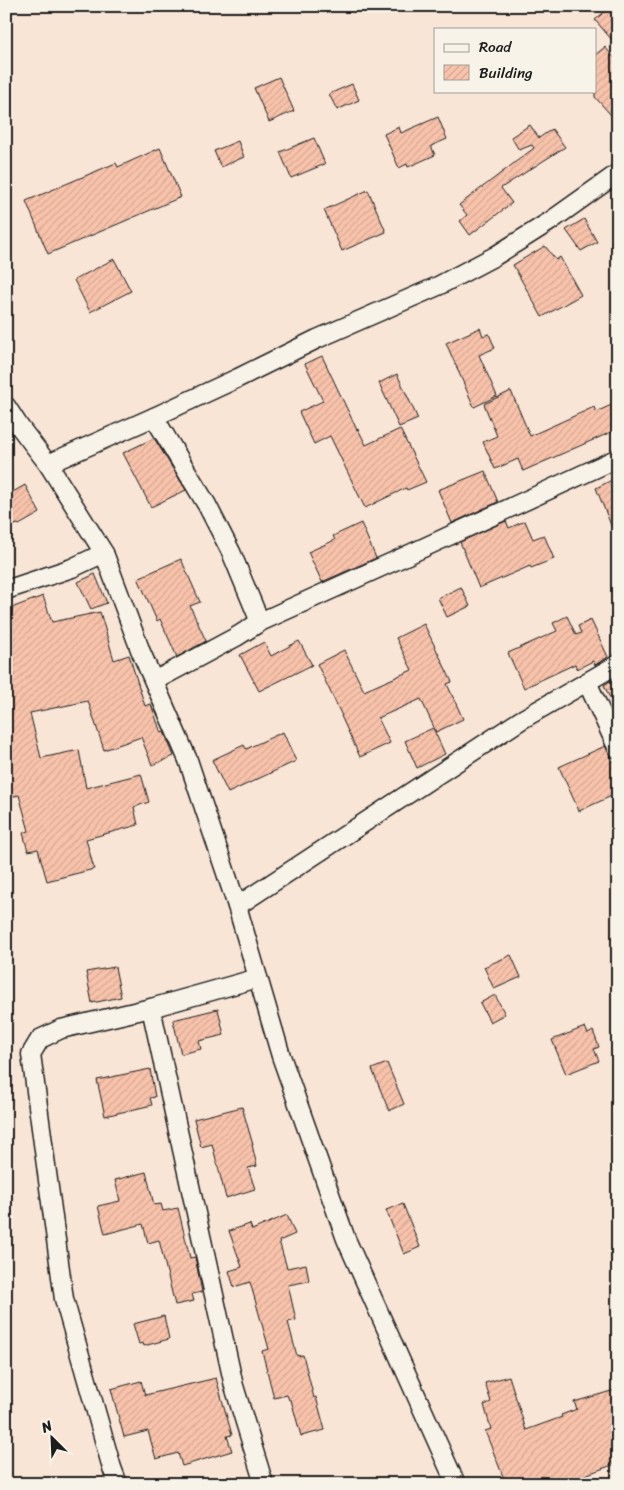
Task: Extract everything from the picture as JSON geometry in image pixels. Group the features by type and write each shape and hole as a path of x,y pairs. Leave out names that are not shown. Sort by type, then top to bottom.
{"street":[{"path":"48,464 154,418 317,339 438,286 487,260 549,222 618,173"},
{"path":"6,406 48,464 104,553 154,682 188,760 237,906 281,1056 346,1239 456,1484"},
{"path":"154,418 208,505 231,552 260,622"},
{"path":"154,682 260,622 618,458"},
{"path":"6,590 72,568 104,553"},
{"path":"237,906 521,720 618,664"},
{"path":"587,682 618,749"},
{"path":"118,1484 64,1299 31,1054 40,1039 61,1029 151,1008 258,978"},
{"path":"151,1008 234,1386 264,1484"}],"building":[{"path":"611,6 618,6 618,47 595,20"},
{"path":"605,47 618,62 618,123 595,97 596,54"},
{"path":"279,77 294,111 269,122 254,88"},
{"path":"352,84 359,100 337,110 329,94"},
{"path":"438,117 447,139 431,146 435,155 408,167 407,164 399,168 384,134 399,127 401,133"},
{"path":"530,125 539,138 552,129 565,147 501,188 512,203 470,235 460,221 467,215 459,205 534,148 532,145 519,150 511,137"},
{"path":"314,138 325,164 291,178 280,152"},
{"path":"238,141 244,157 221,167 214,151"},
{"path":"160,148 181,197 48,254 26,201 116,163 118,167"},
{"path":"368,190 386,232 342,251 324,210"},
{"path":"584,219 597,242 581,251 566,230"},
{"path":"545,246 556,260 560,257 581,295 542,317 513,265"},
{"path":"114,259 131,291 90,312 74,280"},
{"path":"480,328 483,336 489,334 495,348 479,355 497,396 474,407 446,343"},
{"path":"322,356 366,445 400,429 426,482 407,490 406,488 365,508 330,436 314,444 299,412 323,401 305,364"},
{"path":"397,374 418,419 399,427 379,383"},
{"path":"511,391 530,436 594,407 596,412 618,402 618,429 523,471 518,459 495,469 483,442 497,436 484,404"},
{"path":"154,438 186,490 151,507 123,453"},
{"path":"485,471 498,502 452,523 438,490"},
{"path":"618,477 618,540 617,540 596,488"},
{"path":"25,485 40,513 19,525 6,528 6,496"},
{"path":"506,521 509,528 525,521 533,539 544,535 554,559 531,568 530,566 479,588 460,542"},
{"path":"361,523 376,558 322,582 308,552 335,540 333,536"},
{"path":"181,559 200,602 190,606 206,641 177,657 160,619 157,621 138,578"},
{"path":"95,574 107,603 91,609 78,582"},
{"path":"461,587 470,606 447,617 438,598"},
{"path":"43,596 52,622 100,612 114,660 129,655 145,706 151,704 161,733 164,732 174,756 152,765 141,737 104,750 88,701 30,713 41,758 79,750 86,788 141,774 149,802 134,807 138,825 86,839 94,869 47,881 38,849 28,851 23,833 29,831 19,795 6,798 6,610"},
{"path":"567,616 576,635 581,633 578,626 591,620 608,657 595,665 593,661 577,669 575,664 524,688 508,653 557,631 553,623"},
{"path":"424,624 452,682 447,684 463,719 436,732 421,699 378,718 390,743 360,757 317,664 344,650 364,691 412,670 396,638"},
{"path":"299,641 312,665 259,691 240,655 264,642 271,656"},
{"path":"618,676 618,716 604,685"},
{"path":"433,728 445,754 417,768 405,741"},
{"path":"283,732 296,761 228,793 212,760 244,745 246,749"},
{"path":"605,746 618,770 618,793 579,811 559,767"},
{"path":"511,955 521,977 494,989 484,967"},
{"path":"115,967 121,997 92,1003 86,972"},
{"path":"495,995 505,1014 490,1022 480,1003"},
{"path":"218,1009 224,1035 199,1041 201,1049 181,1054 173,1020"},
{"path":"585,1027 588,1034 593,1031 599,1047 594,1049 599,1061 566,1074 552,1040"},
{"path":"387,1063 404,1104 389,1111 372,1069"},
{"path":"150,1069 155,1097 150,1098 152,1105 105,1116 97,1080"},
{"path":"242,1107 257,1166 248,1168 255,1189 226,1198 212,1144 201,1147 194,1119"},
{"path":"146,1172 154,1205 161,1204 163,1211 178,1208 190,1258 195,1257 202,1292 192,1294 194,1301 175,1305 159,1240 148,1243 143,1224 105,1234 98,1206 120,1201 115,1180"},
{"path":"403,1204 420,1247 404,1254 386,1210"},
{"path":"287,1215 295,1234 279,1241 287,1268 306,1264 309,1281 288,1285 296,1320 288,1322 297,1356 303,1355 314,1398 316,1397 325,1430 301,1436 291,1400 289,1400 287,1395 274,1398 262,1351 269,1349 250,1282 234,1287 229,1271 242,1267 229,1231 250,1224 252,1230"},
{"path":"164,1316 169,1339 144,1346 143,1343 139,1344 133,1324"},
{"path":"509,1376 526,1430 562,1417 561,1415 577,1409 574,1402 618,1389 618,1463 560,1484 506,1484 485,1431 491,1429 484,1405 491,1402 485,1383"},
{"path":"216,1378 232,1435 227,1436 232,1451 182,1466 178,1453 156,1459 148,1431 124,1437 111,1389 141,1381 145,1395"}]}
